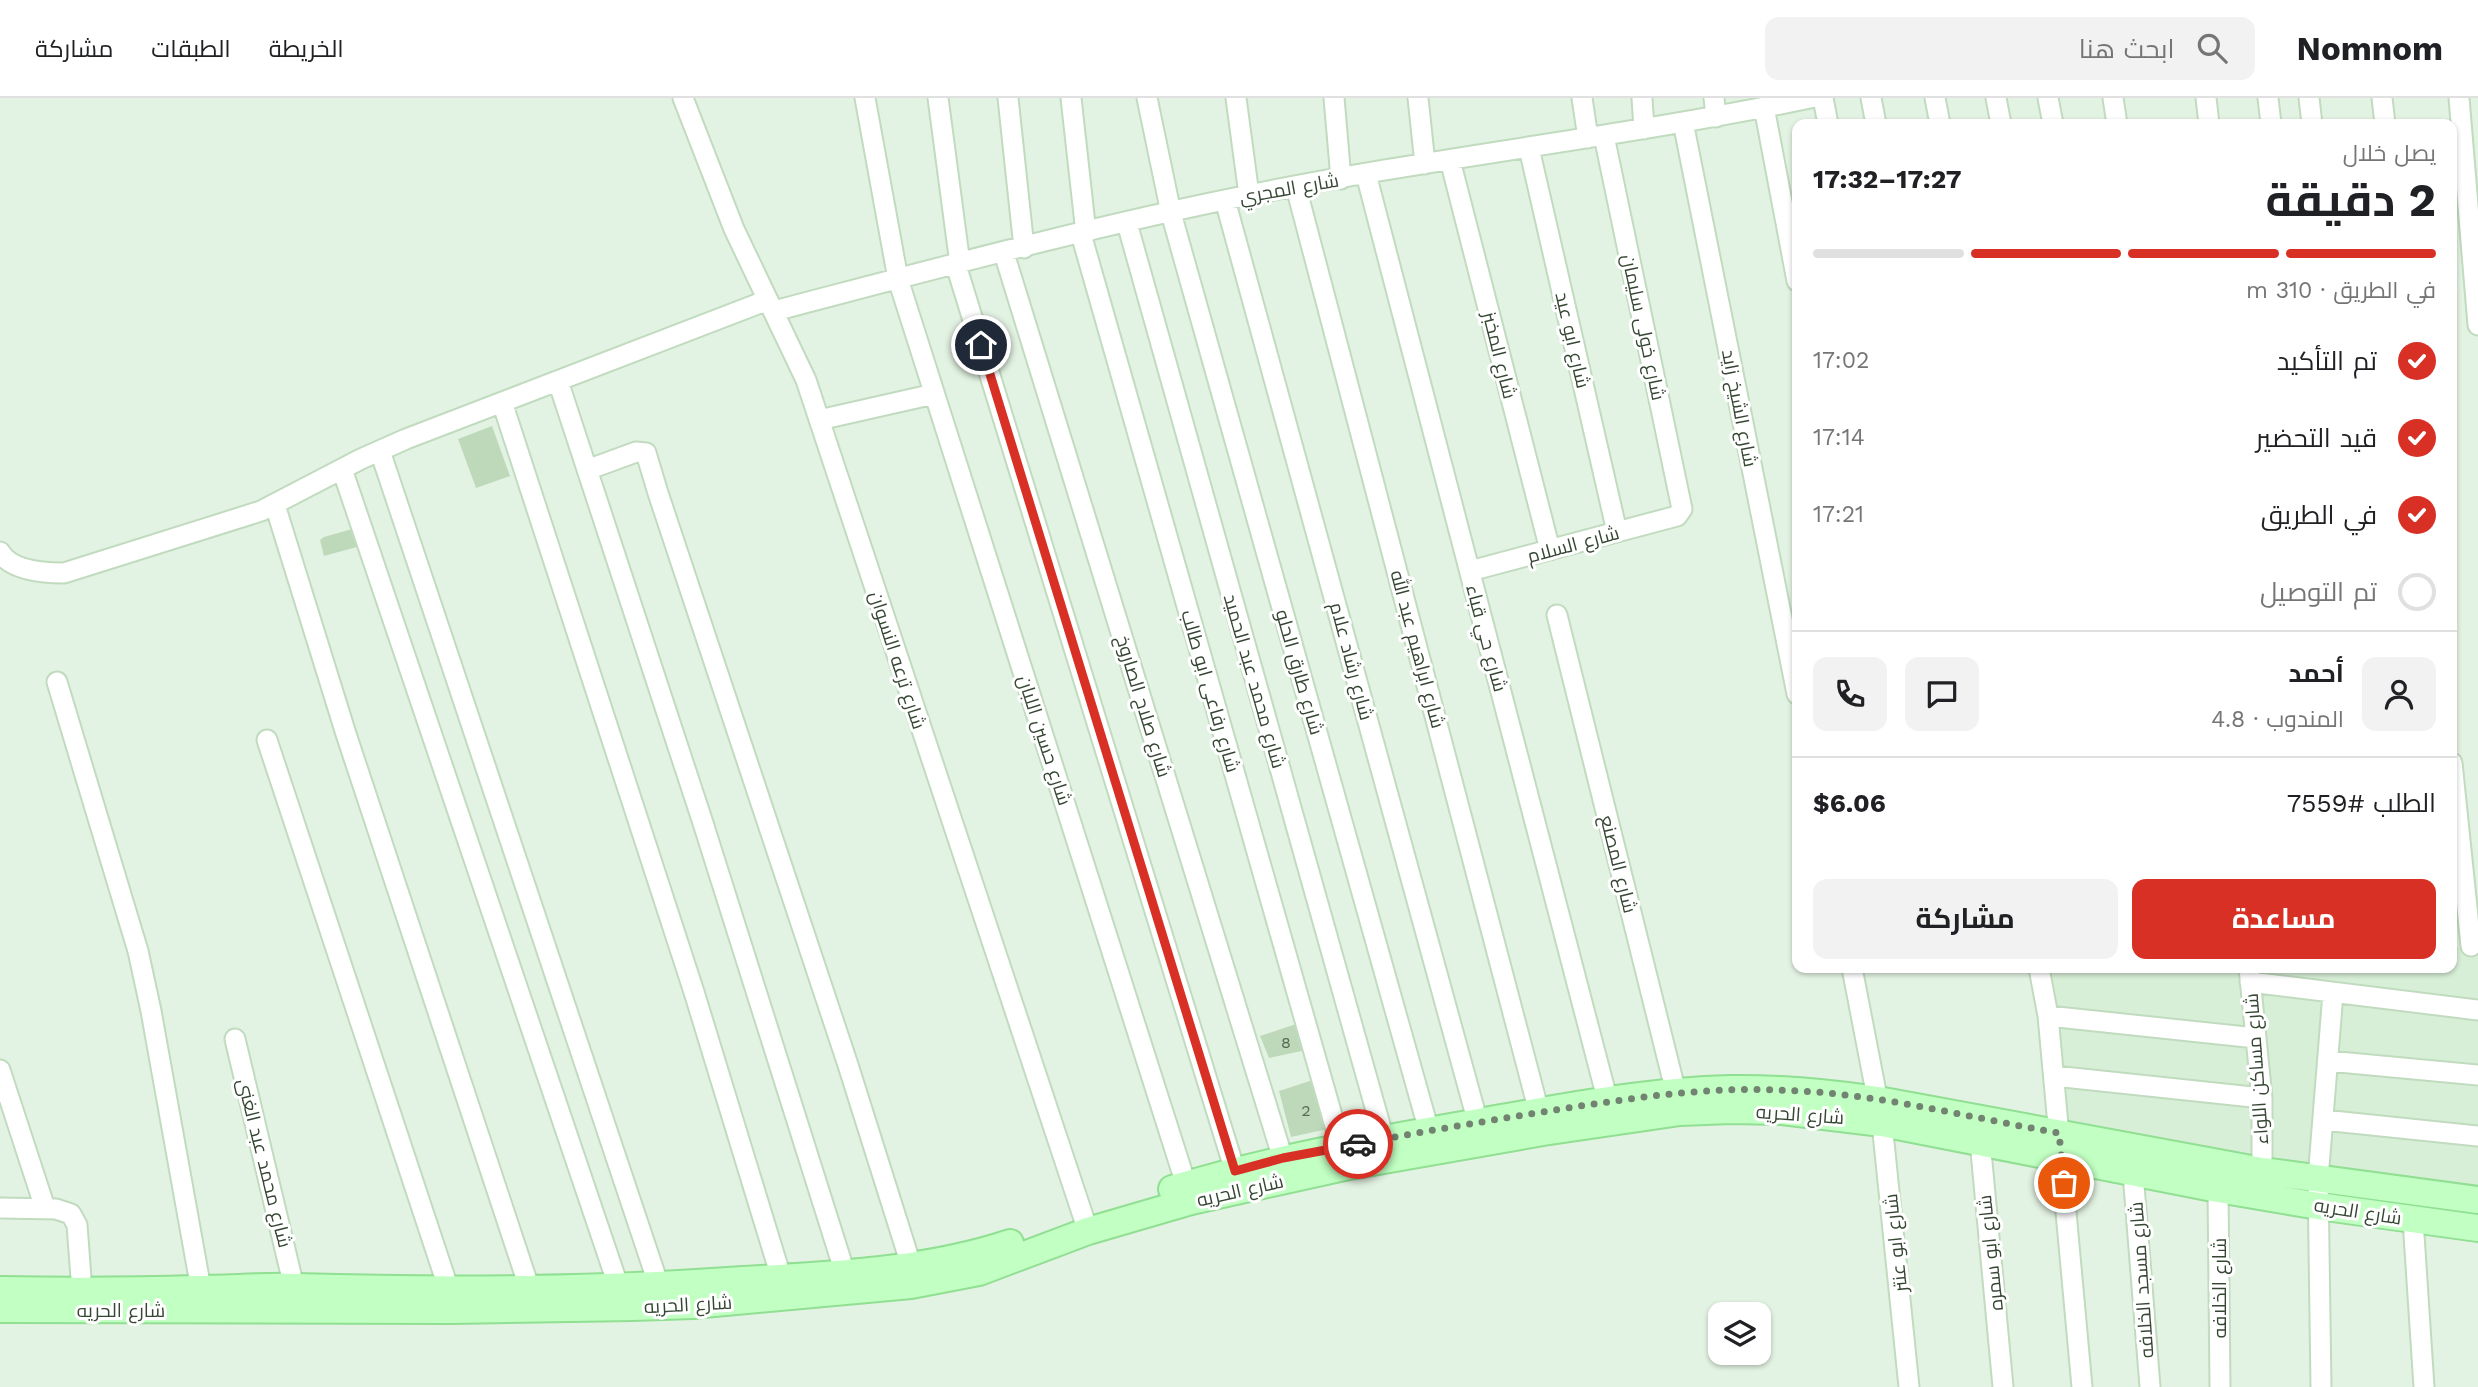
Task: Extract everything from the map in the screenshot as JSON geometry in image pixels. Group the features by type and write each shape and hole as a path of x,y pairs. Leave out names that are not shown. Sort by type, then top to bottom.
{"main road":[{"name":"شارع الحريه","path":"1189,1193 1235,1171 1283,1158 1608,1102 1678,1103 1782,1111 1880,1111 2060,1145 2478,1200"},
{"name":"شارع الحريه","path":"0,1290 82,1292 295,1287 330,1300 449,1290 619,1288 845,1273 982,1252 1189,1193 1333,1170 1678,1103"},
{"name":"شارع الحريه","path":"2060,1145 2133,1173 2318,1206 2478,1228"},
{"name":"شارع الحريه","path":"0,1309 330,1300 693,1305 832,1294 956,1278 1035,1252 1085,1223"}],"street":[{"name":"شارع ترعه النسوان","path":"683,98 734,229 806,380 1085,1223"},
{"name":"شارع حسين اللبان","path":"865,98 898,279 1189,1193"},
{"path":"938,98 958,264 1235,1171"},
{"path":"1008,98 1024,248"},
{"name":"شارع رفاعى ابو طالب","path":"1071,98 1084,233 1341,1147"},
{"name":"شارع طارق الحلو","path":"1147,98 1171,213 1429,1131"},
{"path":"1236,98 1249,195"},
{"path":"1334,98 1341,179"},
{"path":"1418,98 1425,164"},
{"name":"شارع خولى سليمان","path":"1582,98 1596,137 1682,504 1681,513 1677,516"},
{"path":"1643,98 1644,129"},
{"path":"1823,98 1827,119"},
{"path":"1871,98 1875,119"},
{"path":"1935,98 1939,119"},
{"path":"1996,98 2000,119"},
{"path":"2048,98 2052,119"},
{"path":"2113,98 2116,119"},
{"path":"2206,98 2208,119"},
{"path":"2268,98 2270,119"},
{"path":"2309,98 2311,119"},
{"path":"2382,98 2384,119"},
{"path":"2459,98 2478,325"},
{"name":"شارع المجري","path":"0,552 22,568 44,573 64,573 247,517 380,451 558,381 771,306 898,279 1249,195 1684,122 1715,108 1764,107 1798,99"},
{"path":"1764,107 1792,255"},
{"name":"شارع الشيخ زايد","path":"1684,122 1792,669"},
{"name":"شارع ابو عيد","path":"1529,148 1617,532"},
{"name":"شارع المخبز","path":"1450,160 1550,550"},
{"name":"شارع حي قباء","path":"1366,174 1608,1102"},
{"name":"شارع ابراهيم عبد الله","path":"1296,187 1539,1112"},
{"name":"شارع رشاد علام","path":"1225,200 1478,1123"},
{"name":"شارع محمد عبد الحميد","path":"1127,223 1384,1139"},
{"name":"شارع صلاح الصاروخ","path":"1004,253 1283,1158"},
{"path":"558,381 703,823 845,1273"},
{"path":"819,420 934,394"},
{"path":"502,402 694,992 781,1277"},
{"path":"380,451 659,1286"},
{"path":"587,470 636,452 646,453 848,1065 911,1265"},
{"path":"342,469 619,1288"},
{"path":"275,505 346,734 530,1290"},
{"name":"شارع السلام","path":"1470,571 1677,516"},
{"name":"شارع المصنع","path":"1557,615 1678,1103"},
{"path":"57,682 138,951 159,1049 201,1289"},
{"path":"267,740 449,1290"},
{"path":"2457,824 2467,946"},
{"path":"1853,973 1880,1111"},
{"path":"2040,973 2048,1016 2082,1387"},
{"path":"2249,975 2333,993 2478,1010"},
{"name":"شارع مساكن اللواء","path":"2249,975 2262,1098 2262,1171"},
{"path":"2321,1387 2318,1179 2333,993"},
{"path":"2048,1016 2256,1038"},
{"name":"شارع محمد عبد الغنى","path":"235,1039 295,1287"},
{"path":"2328,1061 2478,1075"},
{"path":"0,1070 45,1208"},
{"path":"2054,1076 2262,1098"},
{"name":"شارع ابو عنتر","path":"1880,1111 1909,1387"},
{"path":"2323,1120 2478,1136"},
{"name":"شارع ابو سمره","path":"1979,1131 2003,1387"},
{"name":"شارع مسجد الخلافه","path":"2133,1173 2150,1387"},
{"name":"شارع الخلافه","path":"2218,1189 2220,1387"},
{"path":"0,1208 67,1211 75,1219 82,1292"},
{"path":"2413,1220 2424,1387"}],"shaded area":[{"path":"2457,948 2478,950 2478,1215 2397,1206 2066,1152 2044,973 2457,973"}],"building":[{"path":"492,426 510,476 476,488 458,439"},
{"path":"359,527 364,545 324,556 320,540"},
{"path":"1305,1021 1311,1049 1269,1058 1260,1036"},
{"path":"1319,1078 1332,1128 1291,1137 1279,1091"}],"way so far":[{"path":"1358,1144 1539,1112 1676,1093 1727,1089 1778,1090 1878,1100 2059,1133 2064,1183"}],"route":[{"path":"981,345 1235,1171 1283,1158 1358,1144"}]}
